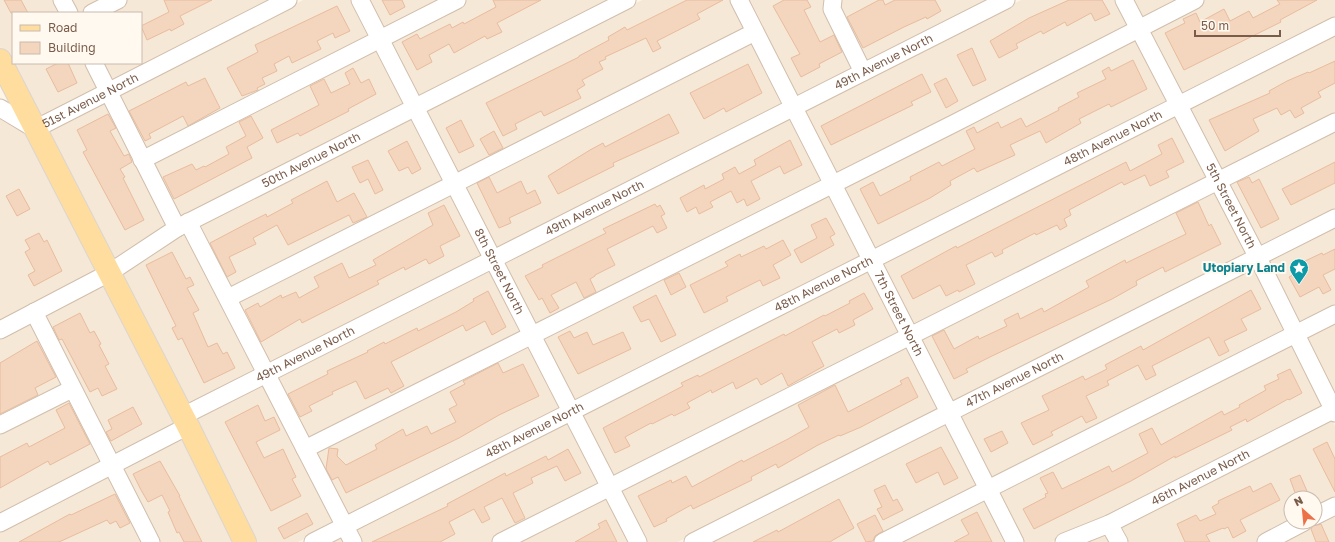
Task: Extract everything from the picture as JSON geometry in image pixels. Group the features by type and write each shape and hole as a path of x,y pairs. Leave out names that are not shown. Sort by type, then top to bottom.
{"main road":[{"path":"0,60 185,421 245,542"}],"street":[{"path":"62,0 68,12"},
{"path":"94,12 118,0"},
{"name":"51st Avenue North","path":"0,108 35,129 288,0"},
{"name":"8th Street North","path":"360,0 638,542"},
{"path":"142,160 457,0"},
{"name":"50th Avenue North","path":"0,330 109,273 182,225 627,0"},
{"name":"7th Street North","path":"739,0 792,108 872,260 948,412 1016,542"},
{"path":"833,0 832,9 863,72"},
{"name":"49th Avenue North","path":"0,523 112,465 266,373 1006,0"},
{"name":"5th Street North","path":"1124,0 1257,256 1334,411"},
{"path":"305,449 1195,0"},
{"name":"48th Avenue North","path":"313,542 1335,26"},
{"path":"228,298 454,182 755,32"},
{"path":"94,64 142,160 228,298 353,542"},
{"path":"501,542 1335,122"},
{"name":"47th Avenue North","path":"693,542 1257,256 1335,218"},
{"path":"34,312 150,542"},
{"path":"883,542 1335,314"},
{"path":"0,425 72,389"},
{"name":"46th Avenue North","path":"1064,542 1109,524 1334,411"},
{"path":"1323,512 1335,506"},
{"path":"1109,524 1119,542"},
{"path":"1266,542 1289,530"}],"shaded area":[{"path":"0,0 274,0 37,120 0,47"},
{"path":"303,0 354,0 407,104 111,264 43,132"},
{"path":"367,0 613,0 417,98"},
{"path":"642,0 732,0 784,104 494,250 423,110"},
{"path":"745,0 991,0 795,99"},
{"path":"1021,0 1118,0 1170,102 874,251 801,111"},
{"path":"1131,0 1335,0 1335,18 1180,97"},
{"path":"1335,33 1335,210 1260,248 1186,109"},
{"path":"1176,114 1249,253 951,404 880,263"},
{"path":"413,115 484,255 185,409 117,276 180,233"},
{"path":"0,116 31,134 101,270 0,322"},
{"path":"790,116 864,257 573,404 500,262"},
{"path":"1335,225 1335,400 1266,260"},
{"path":"1255,265 1325,406 1106,518 1063,535 1052,542 1022,542 957,416"},
{"path":"490,267 562,410 298,542 252,542 191,421 198,416"},
{"path":"870,268 940,409 678,542 645,542 579,416"},
{"path":"107,282 175,423 171,427 0,515 0,337"},
{"path":"1331,418 1335,426 1335,542 1081,542"},
{"path":"568,421 632,542 327,542"},
{"path":"946,421 1009,542 708,542"},
{"path":"184,433 239,542 0,542 0,530"}],"building":[{"path":"4,0 21,0 27,12 12,12 11,13"},
{"path":"164,0 212,0 180,16 184,24 171,31 170,29 147,40 142,26 169,12"},
{"path":"382,0 402,0 405,7 390,15"},
{"path":"493,0 541,0 497,23 502,32 487,39 485,36 454,53 449,44 429,55 432,62 417,70 402,42 417,34 420,39 450,24 452,28 463,22 464,24 496,7"},
{"path":"687,0 723,0 697,14 700,19 657,41 661,48 653,52 646,38 605,57 606,59 599,62 603,69 582,80 585,85 577,90 581,98 544,116 541,111 515,124 517,129 503,136 486,103 579,57 609,40 608,37 625,27 627,30"},
{"path":"784,0 807,0 811,7 804,10 820,42 834,35 842,52 819,64 820,67 801,77 791,58 800,54 773,6"},
{"path":"879,0 883,0 885,5 895,0 935,0 941,11 927,19 926,17 904,27 863,48 847,17"},
{"path":"1069,0 1102,0 1110,14 1095,21 1091,13 1067,26 1065,22 1043,34 1041,31 1016,44 1018,48 999,58 990,41 1029,18"},
{"path":"1277,0 1317,0 1280,20 1281,22 1184,70 1165,33 1185,23 1183,19 1196,13 1200,22 1224,9 1230,21 1249,11 1253,18 1280,4"},
{"path":"337,6 350,31 335,38 333,33 317,41 321,49 292,63 289,56 274,64 277,71 262,78 265,84 257,88 258,90 242,96 227,68 258,52 255,45"},
{"path":"972,48 986,80 973,86 957,55"},
{"path":"1133,60 1147,89 1111,107 1109,104 1079,119 1081,123 1046,143 1040,131 1010,145 1015,155 977,172 974,168 950,181 951,185 930,198 878,224 860,189 873,182 880,196 911,180 910,177 939,162 942,166 975,149 966,131 974,127 977,133 998,122 1001,128 1021,118 1026,127 1059,110 1058,108 1079,97 1077,93 1106,79 1102,71 1109,67 1111,71"},
{"path":"1335,61 1335,83 1318,92 1321,97 1301,108 1304,113 1295,118 1290,110 1281,115 1277,108 1253,119 1259,131 1225,151 1209,120 1270,93 1269,91 1287,81"},
{"path":"56,64 68,64 77,83 58,92 46,69"},
{"path":"748,64 762,93 726,112 724,108 704,119 690,93"},
{"path":"353,68 361,83 369,79 376,94 348,109 349,111 300,136 298,133 277,143 271,130 319,105 310,86 324,79 331,93 350,84 345,73"},
{"path":"922,74 931,92 911,102 913,105 831,145 821,126"},
{"path":"205,78 220,108 188,126 183,116 149,134 151,138 145,141 129,111 186,82 188,86"},
{"path":"946,78 958,101 946,108 934,84"},
{"path":"108,114 116,128 110,131 124,156 129,154 132,162 120,169 144,220 125,230 83,152 87,150 77,130"},
{"path":"669,114 679,133 613,163 614,166 558,194 548,176 603,143 605,147"},
{"path":"251,116 263,138 247,147 252,158 174,199 163,177 192,164 196,170 204,166 205,167 229,154 226,147 246,136 239,122"},
{"path":"461,120 474,146 459,153 446,128"},
{"path":"494,131 503,148 489,155 480,139"},
{"path":"1172,138 1184,162 1166,171 1169,177 1150,186 1145,175 1124,185 1122,182 1069,210 1071,215 1064,219 1067,226 1060,230 1057,225 1036,235 1035,233 1002,250 1003,253 995,257 992,252 966,265 975,284 959,292 958,290 946,296 940,285 913,299 901,276 956,246 957,248 1126,162 1130,171 1162,154 1158,145"},
{"path":"790,140 802,165 784,174 780,166 751,181 760,199 747,206 744,199 737,203 731,191 710,202 713,207 699,214 696,207 687,212 680,198 704,185 705,189 724,179 722,174 735,167 739,174 756,165 754,160"},
{"path":"407,141 421,169 412,174 408,167 399,171 388,151"},
{"path":"368,160 383,190 375,194 368,179 360,183 352,167"},
{"path":"1335,162 1335,183 1291,205 1282,189"},
{"path":"489,177 497,193 521,181 527,194 535,190 541,203 509,218 511,223 499,228 477,183"},
{"path":"1249,177 1252,183 1259,179 1279,219 1261,228 1237,182"},
{"path":"327,181 337,202 354,193 367,217 353,223 349,215 288,245 277,225 253,238 256,244 229,257 236,272 227,277 210,243 266,214 267,217 293,203 291,200"},
{"path":"19,189 30,209 17,216 6,196"},
{"path":"1198,202 1209,226 1211,224 1221,244 1165,272 1163,267 1136,281 1137,285 1112,299 966,369 968,372 954,379 932,336 944,330 954,349 978,336 979,339 1007,326 1004,320 1018,313 1020,319 1042,308 1044,312 1089,287 1086,281 1125,260 1126,263 1186,234 1176,213"},
{"path":"655,204 657,207 660,205 665,214 661,216 667,228 657,233 653,226 607,249 615,265 590,279 596,292 584,298 576,282 551,295 559,308 550,313 542,298 539,300 525,276 543,267 542,265 606,233 603,229"},
{"path":"444,205 460,236 440,246 444,256 429,264 426,259 405,270 404,267 377,281 379,284 302,323 300,319 261,342 245,310 258,303 260,307 281,295 282,298 296,292 299,298 319,287 314,277 342,263 349,278 376,265 373,260 433,225 428,213"},
{"path":"826,218 835,234 830,237 834,245 801,263 794,250 817,238 811,225"},
{"path":"39,233 44,242 47,240 62,271 34,286 28,275 35,271 25,252 30,249 25,240"},
{"path":"783,240 791,255 773,265 780,278 763,286 760,280 726,297 728,301 704,313 690,285 728,266 725,262 740,254 741,257 764,246 766,249"},
{"path":"1335,249 1335,269 1323,275 1331,290 1323,294 1319,287 1300,297 1289,277 1308,267 1305,261"},
{"path":"172,252 186,279 190,277 194,285 187,288 199,310 193,313 208,347 217,343 223,354 227,352 235,368 204,383 182,338 178,340 172,328 176,326 146,265"},
{"path":"679,273 686,287 671,295 664,280"},
{"path":"1251,290 1261,309 1241,319 1247,330 1224,341 1229,351 1219,356 1209,337 1152,366 1156,375 1146,380 1138,365 1107,381 1109,385 1086,396 1097,418 1086,423 1082,416 1051,432 1053,435 1033,445 1021,423 1049,410 1042,396 1083,376 1085,380 1107,369 1105,365 1141,346 1143,350"},
{"path":"488,291 506,327 492,335 485,321 466,331 463,325 391,362 404,386 391,393 388,388 365,399 356,381 332,392 333,394 309,406 312,411 300,417 288,394 328,374 327,371 368,352 367,351 384,342 385,344 417,328 418,331 456,312 474,301 473,299"},
{"path":"864,293 873,309 853,320 855,325 839,333 837,329 812,342 824,366 788,386 782,373 761,385 757,378 736,389 733,382 712,393 711,390 687,403 690,408 674,416 672,414 652,424 651,423 625,437 630,446 615,453 603,428 683,386 681,383 698,375 699,377 784,334 785,336 850,303 849,301"},
{"path":"656,295 676,335 661,342 649,319 641,322 633,307"},
{"path":"80,313 90,333 94,331 101,344 99,345 109,364 105,366 117,389 102,396 98,388 90,392 62,339 59,340 53,327"},
{"path":"570,331 574,338 587,332 593,345 623,332 631,349 578,374 558,337"},
{"path":"37,341 56,377 35,388 38,395 0,414 0,363"},
{"path":"498,363 503,373 523,364 539,396 499,415 459,438 346,493 338,477 332,480 326,469 329,448 338,449 337,456 346,465 377,449 375,445 403,429 406,436 427,426 431,434 456,422 449,409 457,405 450,392 465,384 463,381"},
{"path":"1290,369 1302,393 1289,400 1288,399 1247,422 1246,419 1230,427 1232,430 1175,458 1175,456 1131,481 1034,529 1023,509 1046,497 1045,494 1048,493 1040,478 1053,472 1062,489 1109,466 1112,472 1148,453 1139,434 1152,428 1161,445 1222,411 1224,415 1240,407 1239,405 1266,390 1264,386 1279,379 1277,375"},
{"path":"908,377 918,397 861,427 818,445 778,468 776,464 751,477 752,480 693,509 691,505 666,519 667,521 654,527 638,496 671,480 672,483 686,476 692,487 742,460 743,462 788,439 809,427 798,405 835,385 848,412 902,384 900,381"},
{"path":"69,403 90,444 50,465 48,461 0,488 0,457 27,443 29,447 65,428 56,410"},
{"path":"258,405 265,421 274,417 280,430 256,442 264,458 283,449 296,477 292,479 301,496 271,511 225,422"},
{"path":"133,407 142,424 111,441 106,432 112,429 108,420"},
{"path":"1002,431 1008,443 991,452 984,439"},
{"path":"1327,442 1335,459 1335,492 1313,449"},
{"path":"941,447 958,478 944,485 938,472 916,483 906,464"},
{"path":"568,449 581,473 565,481 557,466 531,478 533,483 513,493 525,518 515,523 502,498 484,507 490,519 482,523 474,509 449,522 455,534 440,542 372,542 448,506 447,504 505,473 506,476 546,456 548,460"},
{"path":"160,461 180,496 202,542 184,542 179,532 177,533 168,512 170,511 162,495 148,502 141,490 133,474"},
{"path":"1300,475 1307,490 1294,490 1290,479"},
{"path":"1271,483 1280,500 1240,520 1246,531 1233,538 1228,527 1206,535 1210,542 1185,542 1177,524 1196,515 1200,521 1216,514 1212,507 1219,503 1218,501 1250,486 1253,492"},
{"path":"885,485 893,501 897,499 903,510 883,520 877,509 882,507 874,490"},
{"path":"115,494 130,523 120,528 116,521 110,524 107,520 59,542 19,542 70,514 71,515"},
{"path":"839,499 854,528 830,542 753,542 777,530 778,532"},
{"path":"977,512 992,542 954,542 969,534 961,520"},
{"path":"307,513 313,524 284,539 278,528"},
{"path":"875,515 883,531 875,536 873,541 866,542 857,524"},
{"path":"606,520 617,542 575,542 600,528 598,524"},
{"path":"1323,528 1329,542 1316,542 1311,530 1323,530"}],"place":[{"name":"Utopiary Land","path":"1299,285"}]}
